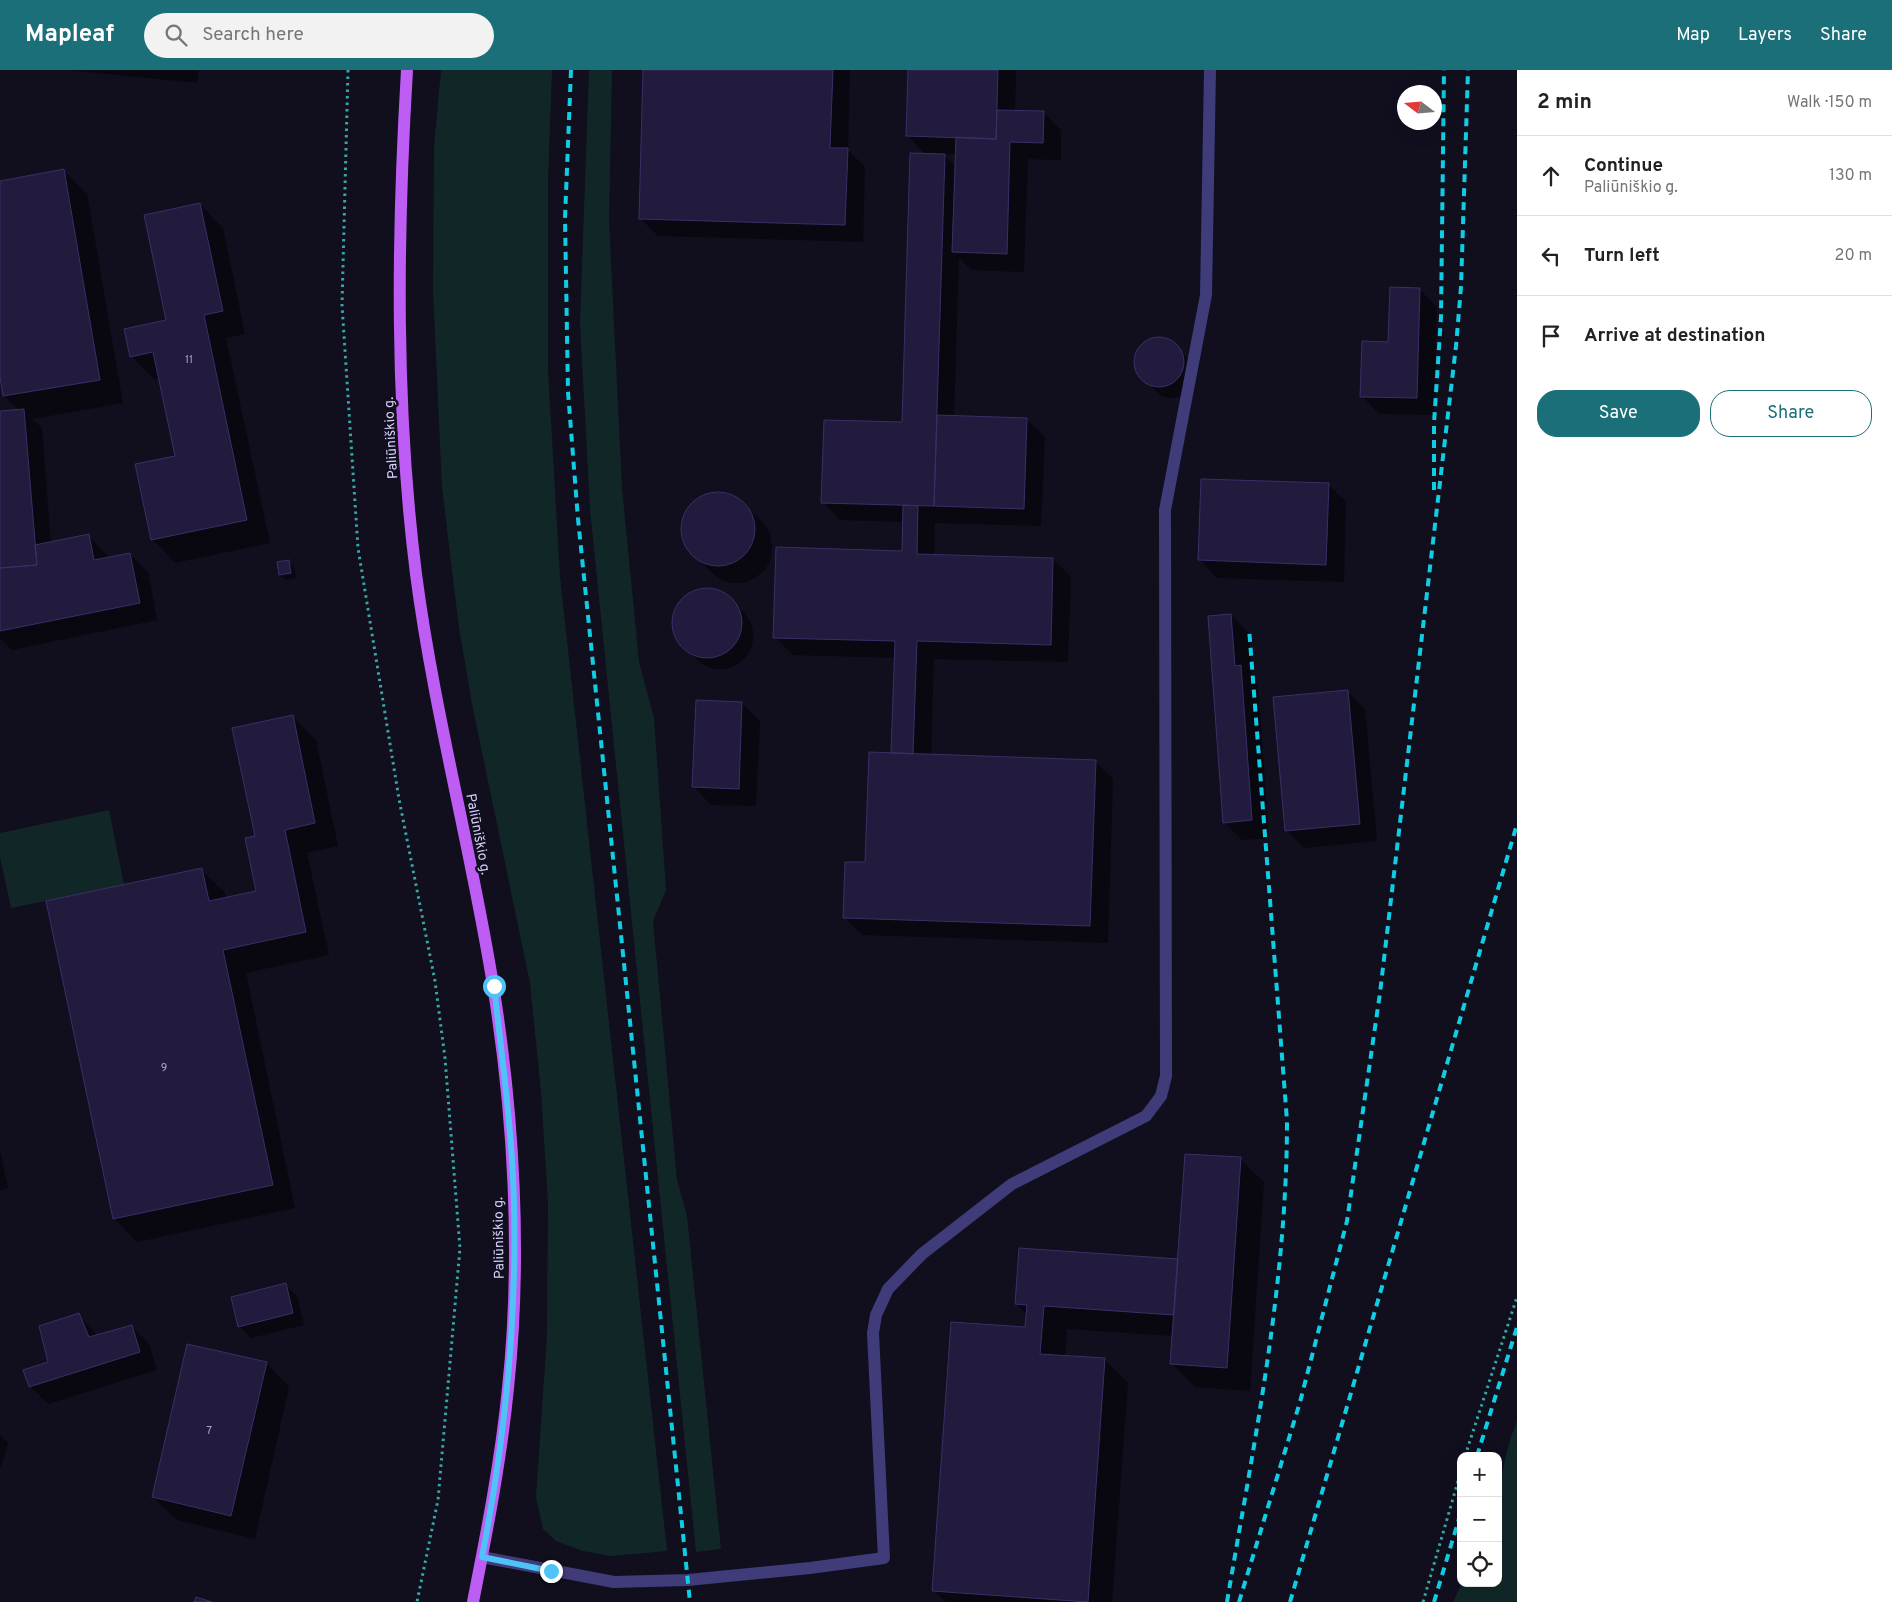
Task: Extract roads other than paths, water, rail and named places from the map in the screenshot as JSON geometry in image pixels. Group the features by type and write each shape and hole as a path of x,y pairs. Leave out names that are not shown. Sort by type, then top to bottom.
{"main road":[{"name":"Paliūniškio g.","path":"407,70 402,150 400,302 402,399 408,498 416,572 427,645 494,986 506,1095 514,1201 514,1285 509,1386 496,1486 473,1602"}],"street":[{"path":"482,1557 614,1582 688,1580 810,1568 884,1558 873,1333 876,1315 888,1289 922,1254 1012,1184 1146,1116 1161,1096 1166,1076 1165,510 1206,295 1210,70"}],"railway":[{"path":"571,70 565,218 568,392 578,519 690,1602"},
{"path":"1434,490 1434,423 1441,317 1444,70"},
{"path":"1239,1602 1300,1402 1347,1221 1380,993 1456,346 1461,287 1468,70"},
{"path":"1227,1602 1267,1363 1275,1303 1286,1182 1287,1121 1249,628"},
{"path":"1290,1602 1517,824"},
{"path":"1478,1452 1517,1327"},
{"path":"1434,1602 1457,1525"}]}
